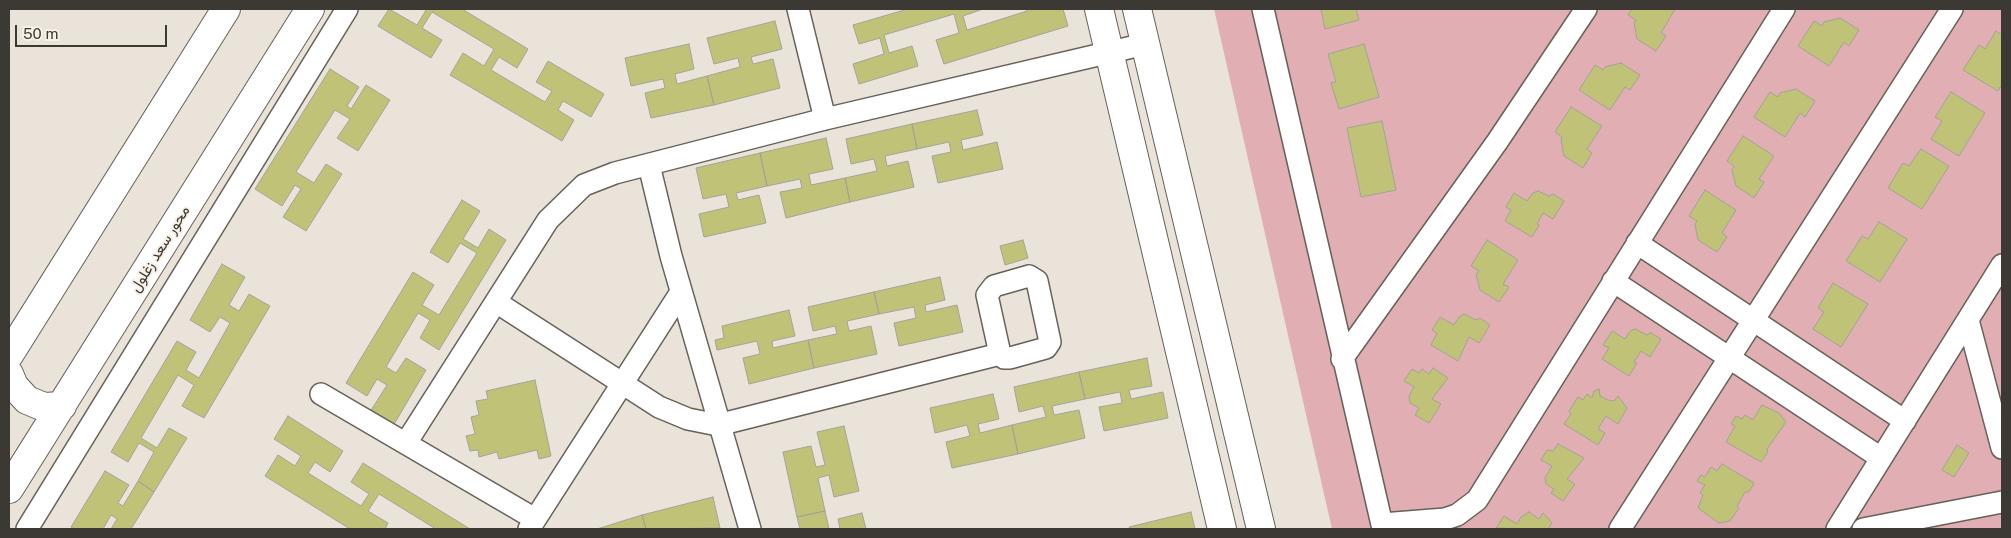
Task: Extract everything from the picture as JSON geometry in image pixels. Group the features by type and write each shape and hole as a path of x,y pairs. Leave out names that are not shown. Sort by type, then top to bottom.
{"street":[{"path":"9,355 226,9"},
{"name":"محور سعد زغلول","path":"9,489 310,9"},
{"path":"27,529 348,9"},
{"path":"798,9 825,119"},
{"path":"1099,9 1222,529"},
{"path":"1137,9 1261,529"},
{"path":"1263,9 1342,359 1383,527 1445,519 1457,515 1477,500 1612,281 1784,9"},
{"path":"1342,359 1497,142 1586,9"},
{"path":"1620,529 1952,9"},
{"path":"406,443 548,220 584,186 615,173 825,119 1109,54 1145,44"},
{"path":"649,165 681,292 718,425 750,529"},
{"path":"1636,243 1905,420"},
{"path":"1837,529 2002,266"},
{"path":"1612,281 1882,458"},
{"path":"321,394 406,443 532,524 681,292"},
{"path":"496,302 673,414 718,425 1000,354"},
{"path":"1968,320 2002,448"},
{"path":"9,374 14,386 27,400 44,407 62,406"},
{"path":"1863,529 2002,502"}],"shaded area":[{"path":"1214,9 2002,9 2002,529 1332,529"}],"building":[{"path":"389,9 417,25 426,10 424,9 462,9 528,49 517,68 499,57 491,70 545,102 552,91 536,82 548,61 604,94 591,117 563,101 558,110 574,120 562,141 450,75 463,53 484,66 494,49 432,12 422,28 442,40 431,58 378,26"},
{"path":"908,9 983,9 963,16 967,30 1027,11 1027,9 1063,9 1068,26 944,64 936,40 959,33 954,14 884,35 889,53 912,46 918,66 859,84 853,64 884,54 880,38 859,44 853,25"},
{"path":"1321,9 1356,9 1359,20 1325,29"},
{"path":"1632,9 1675,9 1661,33 1666,36 1656,51 1637,39 1634,23 1636,20 1628,15"},
{"path":"1840,18 1859,30 1849,46 1844,42 1829,66 1798,46 1814,21 1822,26 1824,22"},
{"path":"775,21 782,49 751,57 753,64 773,59 780,88 714,105 707,76 740,67 738,58 714,64 707,38"},
{"path":"1996,31 2002,35 2002,84 1998,91 1963,70 1979,45 1985,49"},
{"path":"689,44 694,69 675,74 677,84 707,76 714,105 651,118 645,93 665,88 663,79 631,86 625,58"},
{"path":"1364,44 1379,97 1339,109 1331,83 1336,82 1328,54"},
{"path":"1621,63 1640,75 1630,90 1625,87 1610,110 1579,90 1595,65 1603,70 1605,67"},
{"path":"330,69 359,87 347,106 351,109 366,85 390,100 358,151 337,138 350,119 335,110 296,172 314,183 326,164 342,174 306,231 283,217 301,189 295,185 282,206 255,189"},
{"path":"1796,89 1815,101 1805,117 1800,113 1785,137 1754,117 1770,92 1778,97 1780,93"},
{"path":"1951,92 1985,113 1959,156 1931,139 1942,121 1935,117"},
{"path":"1571,107 1602,126 1587,149 1592,153 1583,168 1564,156 1562,137 1555,132"},
{"path":"977,110 983,135 961,140 963,150 997,142 1003,169 938,183 932,156 951,152 949,142 917,149 912,124"},
{"path":"1382,121 1396,190 1361,197 1347,128"},
{"path":"912,124 917,149 885,156 887,166 908,161 914,187 850,202 845,178 877,171 874,159 851,164 846,139"},
{"path":"1743,136 1774,156 1759,179 1764,182 1754,198 1736,186 1732,170 1734,166 1727,161"},
{"path":"826,138 833,169 809,174 811,185 845,178 850,202 786,218 780,192 802,188 800,179 767,186 760,153"},
{"path":"1921,149 1949,166 1922,209 1888,188 1903,163 1909,166"},
{"path":"760,153 767,186 736,193 738,200 759,195 766,223 704,237 699,214 729,207 726,194 703,199 696,168"},
{"path":"1705,190 1736,210 1722,233 1727,237 1717,252 1698,240 1695,224 1697,221 1689,216"},
{"path":"1538,191 1549,196 1553,194 1564,201 1553,219 1543,213 1532,237 1505,221 1511,210 1506,207 1514,193 1527,201 1533,193"},
{"path":"462,200 480,211 463,239 478,248 489,229 506,240 439,350 420,338 430,320 418,313 386,367 396,373 406,358 426,370 393,426 370,412 387,385 377,379 367,396 346,383 413,272 434,285 422,305 439,315 477,253 460,243 448,263 430,252"},
{"path":"1879,222 1907,239 1880,282 1846,261 1862,236 1868,239"},
{"path":"1023,240 1028,258 1005,265 1000,246"},
{"path":"1487,240 1518,260 1503,284 1509,287 1499,302 1480,290 1476,274 1479,271 1471,266"},
{"path":"222,264 245,277 229,305 239,311 249,294 270,306 204,418 182,406 194,385 178,375 141,438 157,448 169,428 187,438 154,492 138,481 154,452 139,443 128,462 111,452 177,341 196,352 186,370 199,378 230,323 220,317 210,332 190,320"},
{"path":"940,277 945,300 925,305 926,312 957,305 963,332 899,346 894,323 916,318 914,307 879,314 874,292"},
{"path":"1833,283 1868,304 1841,347 1813,329 1824,312 1818,308"},
{"path":"874,292 879,314 847,321 849,331 871,326 877,354 814,368 808,340 837,334 835,326 813,331 808,307"},
{"path":"789,310 795,336 772,341 773,348 808,340 814,368 749,384 743,358 760,354 757,341 717,350 715,340 724,338 722,326"},
{"path":"1464,314 1476,320 1480,318 1490,325 1479,343 1469,337 1458,361 1431,345 1437,333 1432,330 1440,317 1454,325 1459,317"},
{"path":"1635,329 1647,335 1651,333 1661,339 1650,357 1641,351 1634,362 1637,363 1629,376 1602,359 1609,348 1603,345 1612,331 1625,339 1630,331"},
{"path":"1147,358 1152,386 1129,390 1131,399 1163,392 1168,418 1104,431 1099,407 1122,403 1120,392 1085,399 1079,372"},
{"path":"1433,368 1448,378 1432,399 1441,404 1429,423 1415,415 1419,408 1410,403 1409,396 1414,387 1404,381 1412,369 1419,373 1422,369 1429,374"},
{"path":"1079,372 1085,399 1052,406 1054,415 1079,410 1085,438 1018,454 1012,425 1046,417 1043,406 1019,412 1014,387"},
{"path":"535,380 551,456 539,459 537,450 499,459 497,452 479,457 478,450 470,451 466,436 475,434 471,417 479,415 476,401 488,399 486,391"},
{"path":"1599,389 1600,396 1614,401 1618,396 1627,408 1618,424 1606,416 1598,429 1605,433 1598,445 1564,424 1571,414 1569,411 1578,397 1583,400 1587,394 1592,398 1594,391"},
{"path":"993,394 999,419 978,424 980,433 1012,425 1018,454 952,468 946,442 970,436 967,425 935,433 930,408"},
{"path":"1762,405 1779,413 1786,422 1767,449 1768,452 1761,462 1726,442 1735,426 1731,424 1736,416 1742,419 1745,415 1753,420"},
{"path":"288,416 343,451 330,472 315,462 308,473 361,506 369,494 351,482 363,463 470,529 436,529 379,494 368,511 388,523 385,529 350,529 265,476 278,455 295,466 301,456 274,439"},
{"path":"844,426 859,491 834,497 829,475 818,478 825,511 797,517 783,452 811,446 816,467 825,465 817,432"},
{"path":"1558,444 1584,458 1567,479 1575,484 1563,501 1551,493 1554,489 1546,484 1545,478 1552,466 1541,460 1547,450 1553,451"},
{"path":"1957,445 1969,453 1954,477 1942,470"},
{"path":"1722,464 1754,483 1749,492 1745,492 1737,506 1739,508 1730,521 1719,523 1698,508 1703,495 1700,493 1705,485 1697,481 1701,475 1705,477 1711,467 1717,471"},
{"path":"105,471 129,485 118,503 123,506 138,481 154,492 131,529 111,529 117,519 111,515 103,529 75,529 71,527"},
{"path":"713,497 720,528 646,529 642,515"},
{"path":"825,511 829,529 800,529 797,517"},
{"path":"1191,512 1195,529 1130,529 1129,527"},
{"path":"1529,512 1539,519 1543,513 1552,523 1548,529 1496,528 1504,516 1517,524 1521,517"},
{"path":"862,513 866,529 840,529 838,519"},
{"path":"642,515 646,529 597,529"}]}
